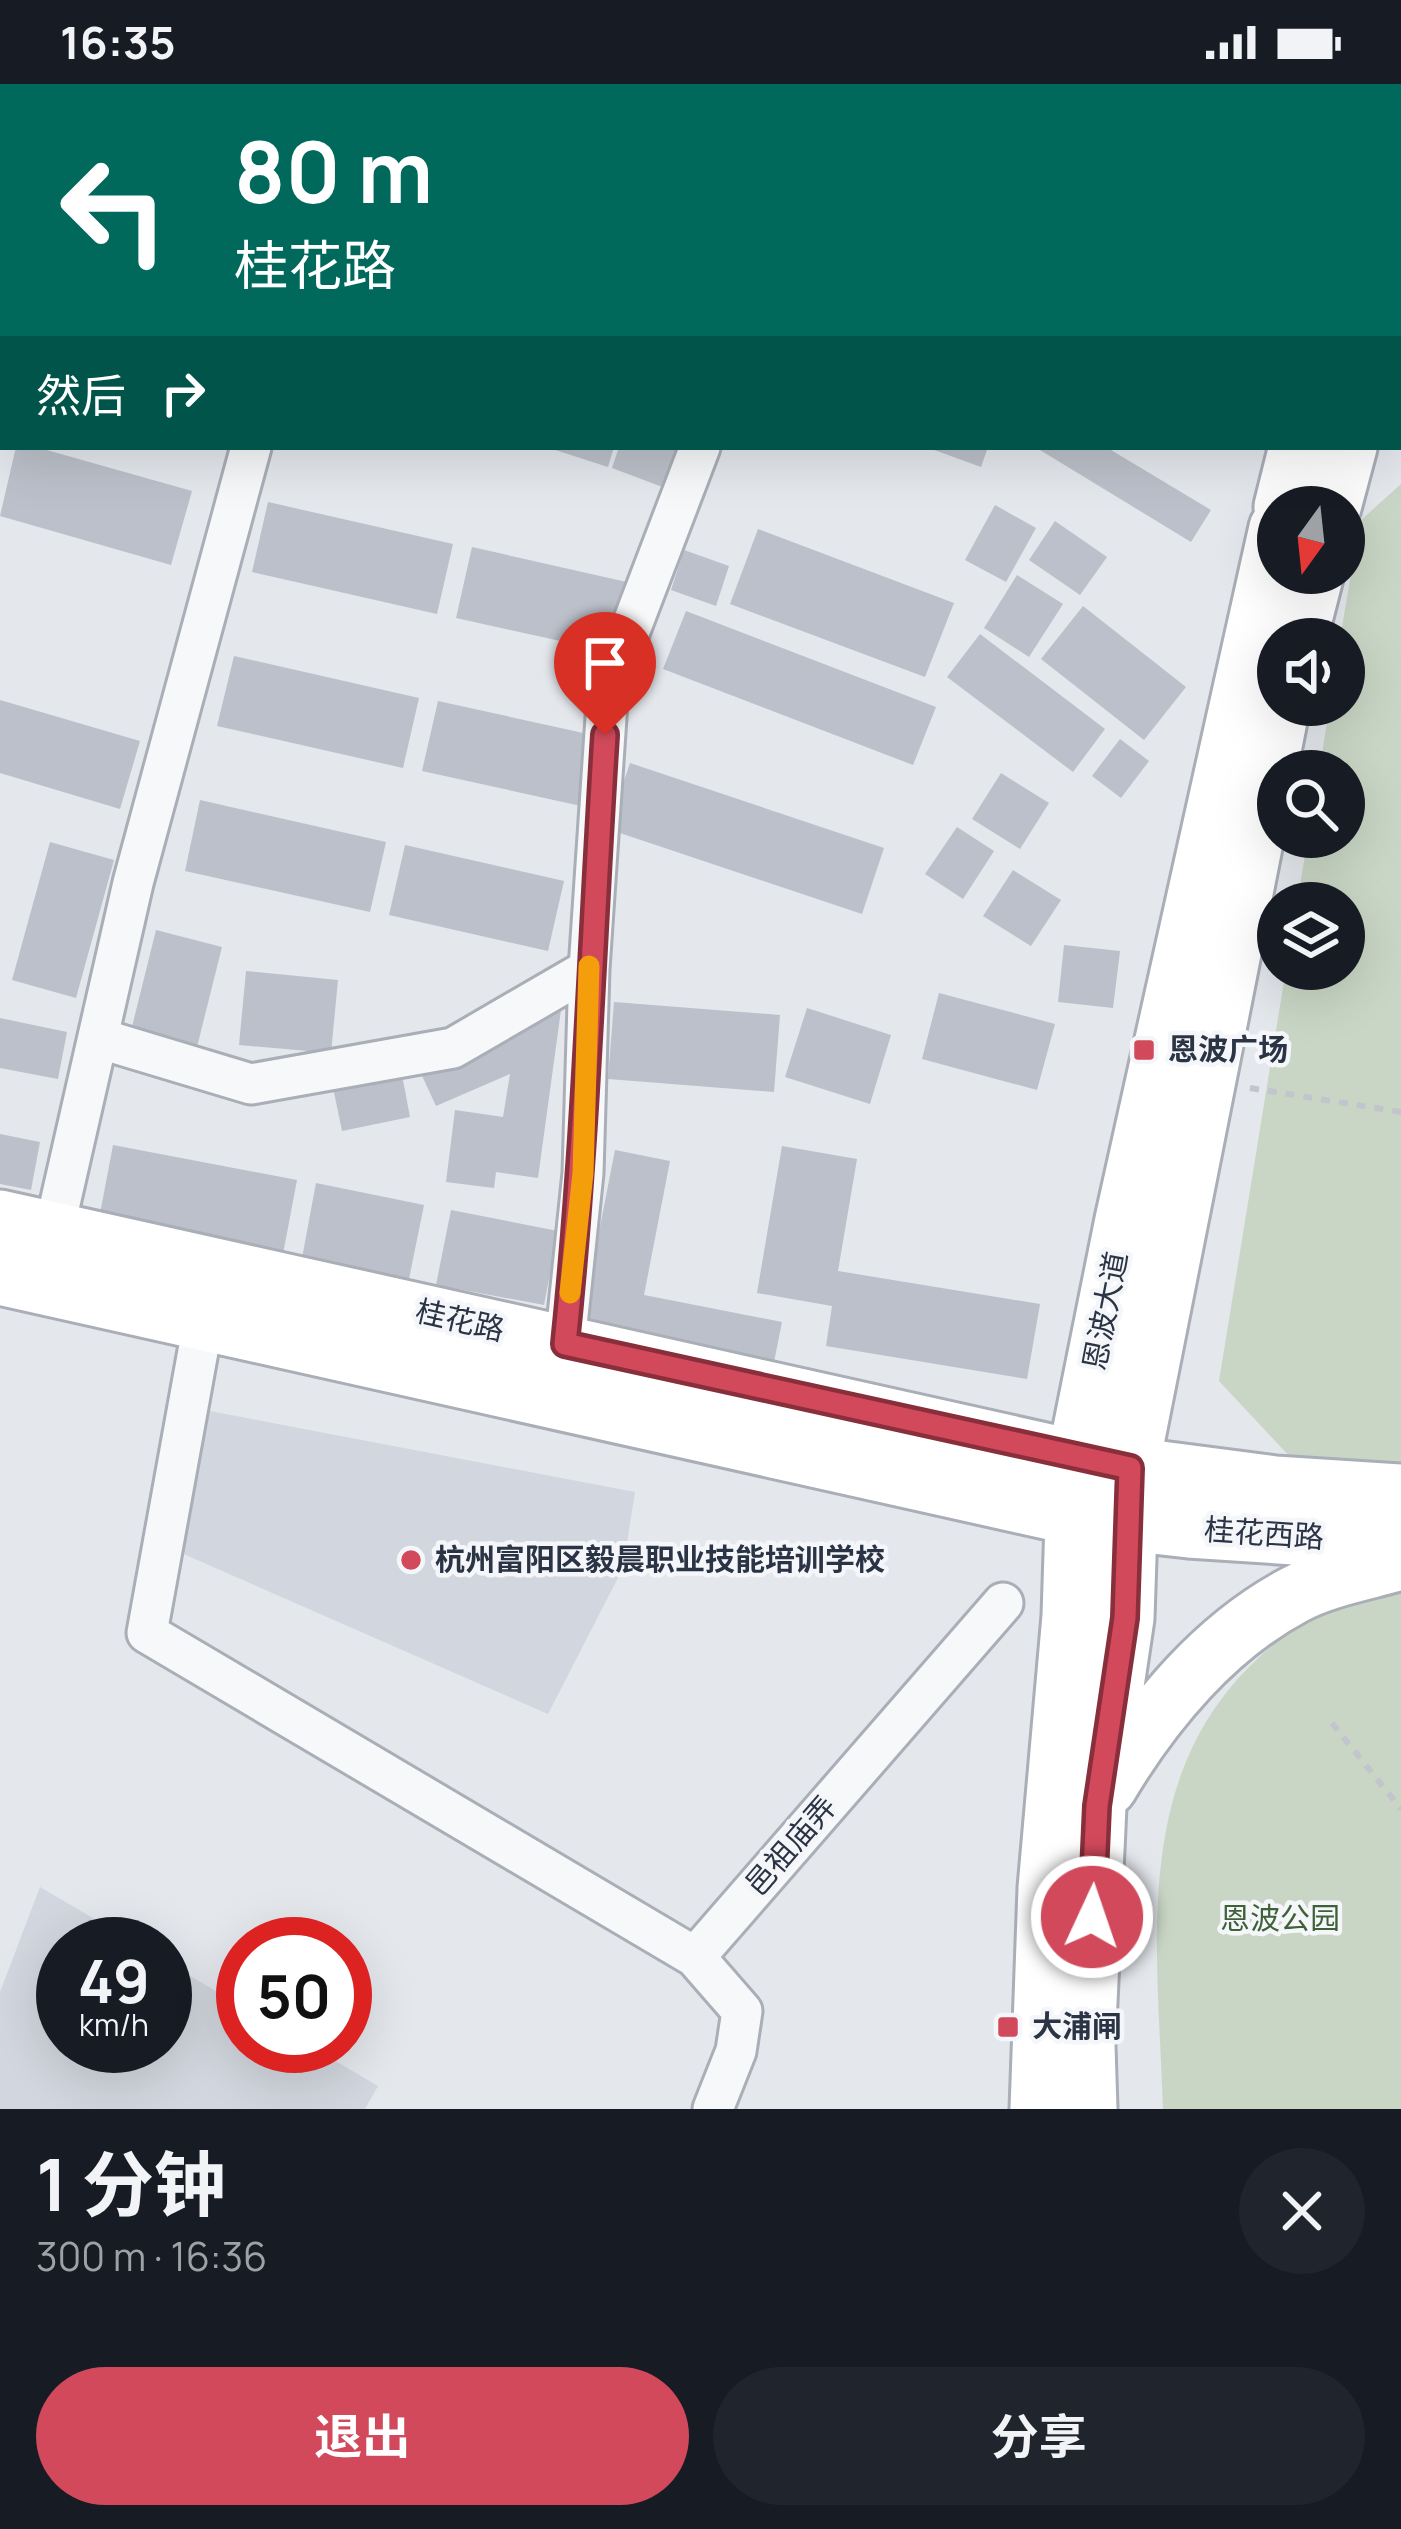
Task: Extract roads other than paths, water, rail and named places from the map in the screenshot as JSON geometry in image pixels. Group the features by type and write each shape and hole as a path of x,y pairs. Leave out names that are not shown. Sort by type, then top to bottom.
{"main road":[{"path":"1288,486 1297,450"},
{"path":"1338,486 1347,450"},
{"name":"恩波大道","path":"1039,2109 1046,1888 1071,1616 1101,1520 1129,1197 1263,594"},
{"name":"恩波大道","path":"1103,1463 1203,1080 1277,726"},
{"name":"桂花路","path":"27,1225 1103,1463"},
{"name":"桂花西路","path":"0,1276 1101,1520 1401,1543"},
{"name":"桂花西路","path":"1103,1463 1401,1493"},
{"name":"恩波大道","path":"1088,2109 1086,2046 1097,1806 1125,1618 1101,1520"},
{"path":"1097,1806 1139,1735 1186,1679 1244,1629 1296,1593 1401,1561"}],"street":[{"path":"27,1225 98,1038 133,883 250,450"},
{"path":"565,1344 583,1173 589,969 608,688 699,450"},
{"path":"98,1038 251,1084 453,1048 589,969"},
{"path":"204,1318 147,1633 695,1957 742,2011 736,2051 713,2109"},
{"name":"邑祖庙弄","path":"695,1957 1003,1603"}],"place":[{"name":"恩波广场","path":"1144,1050"},
{"name":"杭州富阳区毅晨职业技能培训学校","path":"411,1560"},
{"name":"大浦闸","path":"1008,2027"}],"park label":[{"name":"恩波公园","path":"1280,1919"}]}
